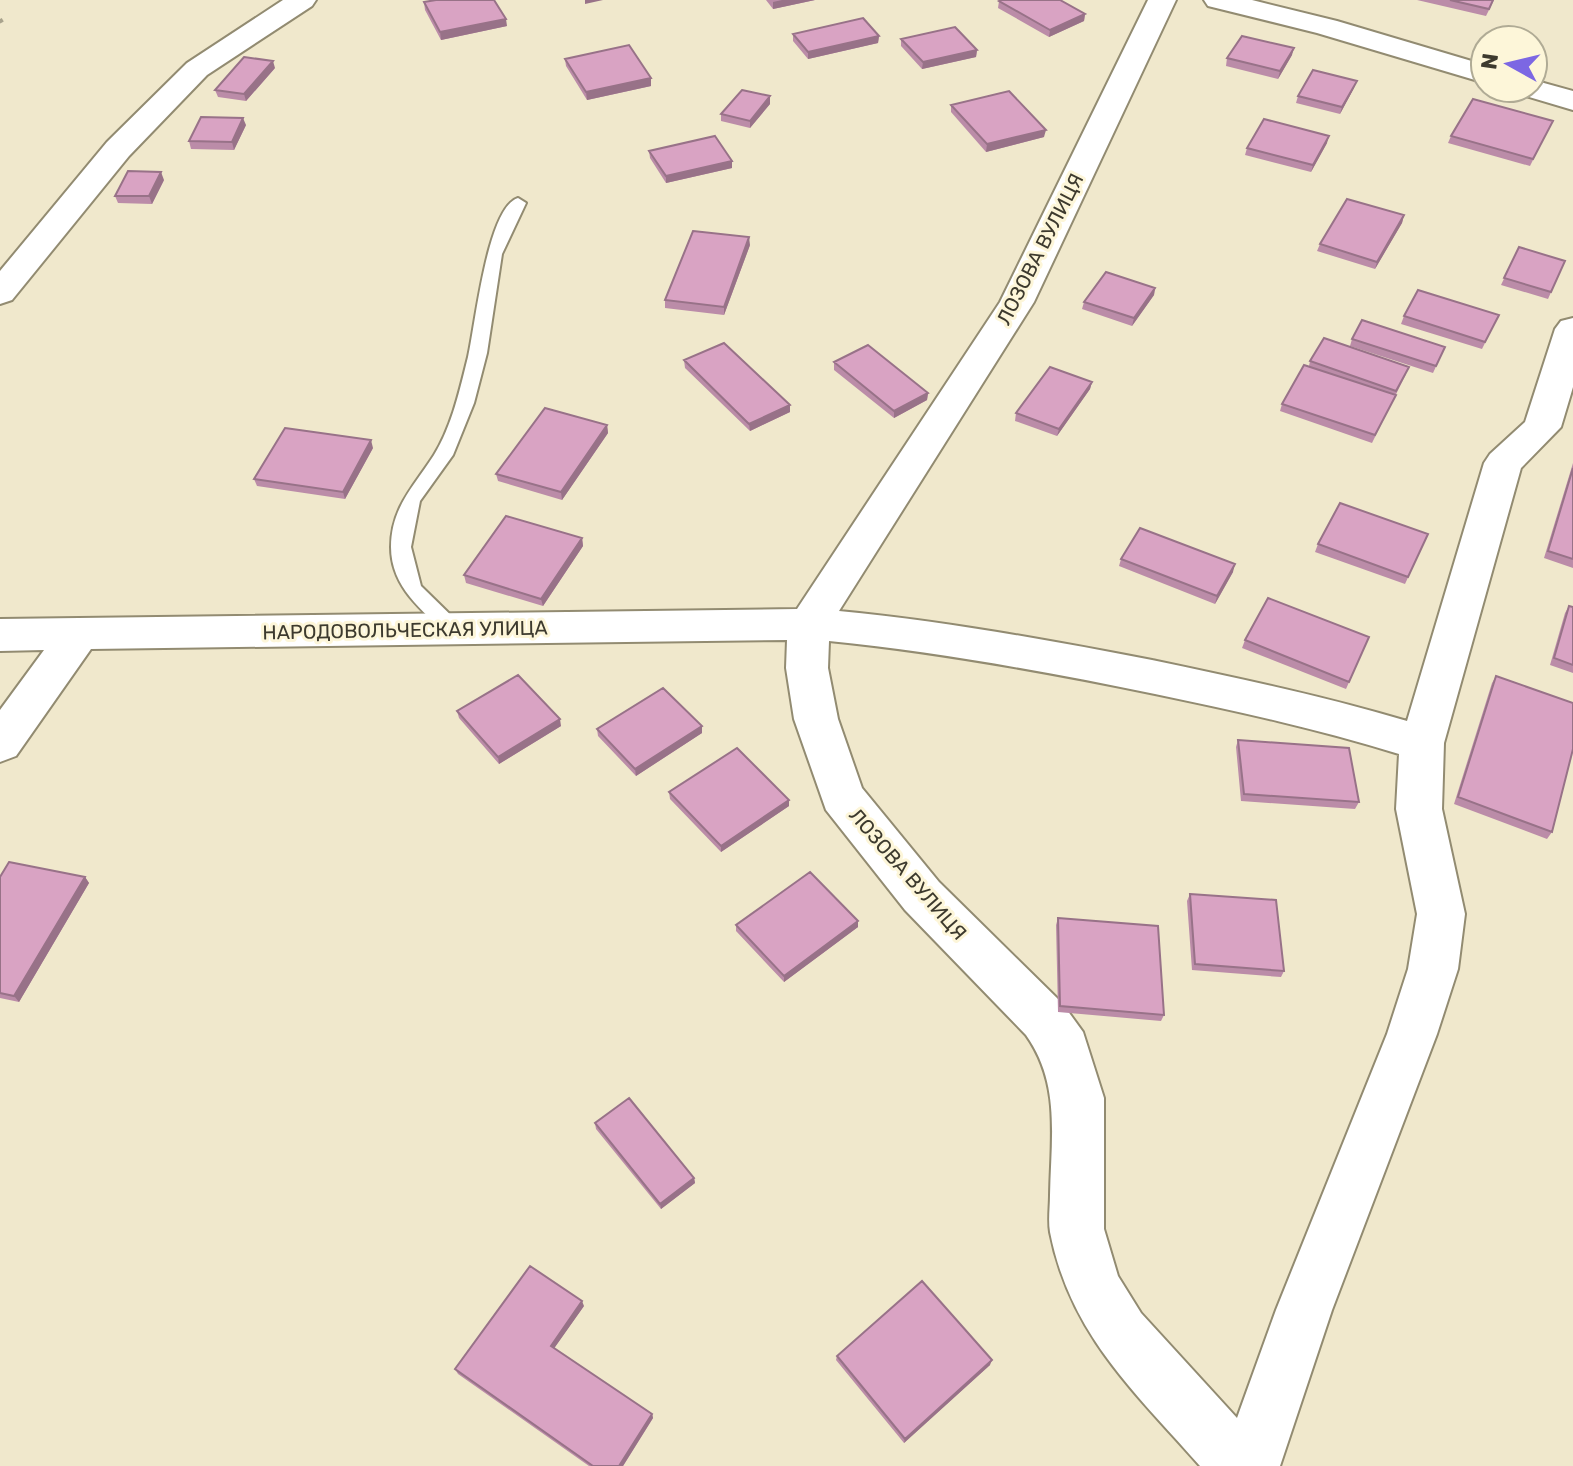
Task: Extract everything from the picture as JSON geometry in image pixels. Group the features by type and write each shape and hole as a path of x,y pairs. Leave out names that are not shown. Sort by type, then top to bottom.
{"street":[{"path":"0,293 118,149 197,69 302,0"},
{"name":"ЛОЗОВА ВУЛИЦЯ","path":"1162,0 1017,302 809,624 807,668 816,719 842,797 922,896 1044,1019 1065,1048 1078,1098 1077,1229 1094,1289 1121,1333 1240,1466"},
{"path":"1218,0 1327,27 1469,69"},
{"path":"1549,94 1573,101"},
{"path":"1250,1466 1304,1310 1412,1034 1433,969 1441,914 1419,809 1422,743 1503,463 1558,432 1573,329"},
{"name":"НАРОДОВОЛЬЧЕСКАЯ УЛИЦА","path":"0,635 809,624 888,630 1084,663 1255,698 1349,720 1422,743"},
{"path":"0,744 79,634"}],"lane":[{"path":"456,630 412,589 401,547 411,500 444,455 465,403 478,353 494,254 518,203"}],"building":[{"path":"494,0 506,19 440,32 424,2"},
{"path":"1001,0 1060,0 1085,14 1050,30"},
{"path":"1450,0 1493,0 1489,9"},
{"path":"863,18 879,36 808,52 793,34"},
{"path":"955,27 977,50 923,62 901,39"},
{"path":"1242,36 1294,48 1280,71 1227,58"},
{"path":"629,45 651,78 586,92 565,59"},
{"path":"244,57 273,61 244,94 215,90"},
{"path":"1313,70 1357,81 1342,107 1298,96"},
{"path":"742,90 770,96 750,121 721,114"},
{"path":"1009,91 1046,130 987,144 951,105"},
{"path":"1470,104 1491,104 1553,121 1533,159 1451,136"},
{"path":"201,117 243,118 232,142 189,141"},
{"path":"1264,119 1329,136 1313,165 1247,148"},
{"path":"715,136 732,161 666,176 649,151"},
{"path":"128,171 161,172 149,196 115,196"},
{"path":"1347,199 1404,215 1377,262 1320,244"},
{"path":"693,231 749,237 724,307 665,300"},
{"path":"1519,247 1565,261 1551,292 1504,278"},
{"path":"1106,272 1155,288 1134,318 1084,302"},
{"path":"1418,290 1499,315 1485,342 1404,316"},
{"path":"1362,320 1445,347 1436,366 1352,339"},
{"path":"1324,338 1409,367 1396,391 1310,361"},
{"path":"724,343 790,405 749,424 684,360"},
{"path":"868,345 928,393 894,411 834,362"},
{"path":"1304,365 1396,395 1375,435 1282,404"},
{"path":"1050,367 1092,382 1059,429 1016,413"},
{"path":"545,408 607,425 561,492 496,474"},
{"path":"285,428 371,440 343,492 254,479"},
{"path":"1573,468 1573,559 1548,551"},
{"path":"1340,503 1428,534 1408,577 1318,544"},
{"path":"506,516 582,538 541,599 464,575"},
{"path":"1140,528 1235,564 1217,596 1121,559"},
{"path":"1268,598 1369,637 1349,682 1245,640"},
{"path":"1569,606 1573,607 1573,665 1554,658"},
{"path":"518,675 560,719 498,757 457,711"},
{"path":"1496,676 1573,703 1573,749 1552,832 1458,797"},
{"path":"663,688 702,726 635,769 597,729"},
{"path":"1238,740 1349,748 1359,802 1244,794"},
{"path":"737,748 789,800 721,846 669,792"},
{"path":"9,862 85,877 14,996 0,993 0,877"},
{"path":"810,872 858,921 784,976 736,925"},
{"path":"1190,894 1276,900 1284,971 1195,964"},
{"path":"1058,918 1158,926 1164,1015 1060,1006"},
{"path":"629,1098 694,1178 660,1204 595,1123"},
{"path":"530,1266 582,1301 551,1346 652,1414 619,1466 593,1466 455,1369"},
{"path":"922,1281 992,1360 905,1439 837,1356"}]}
